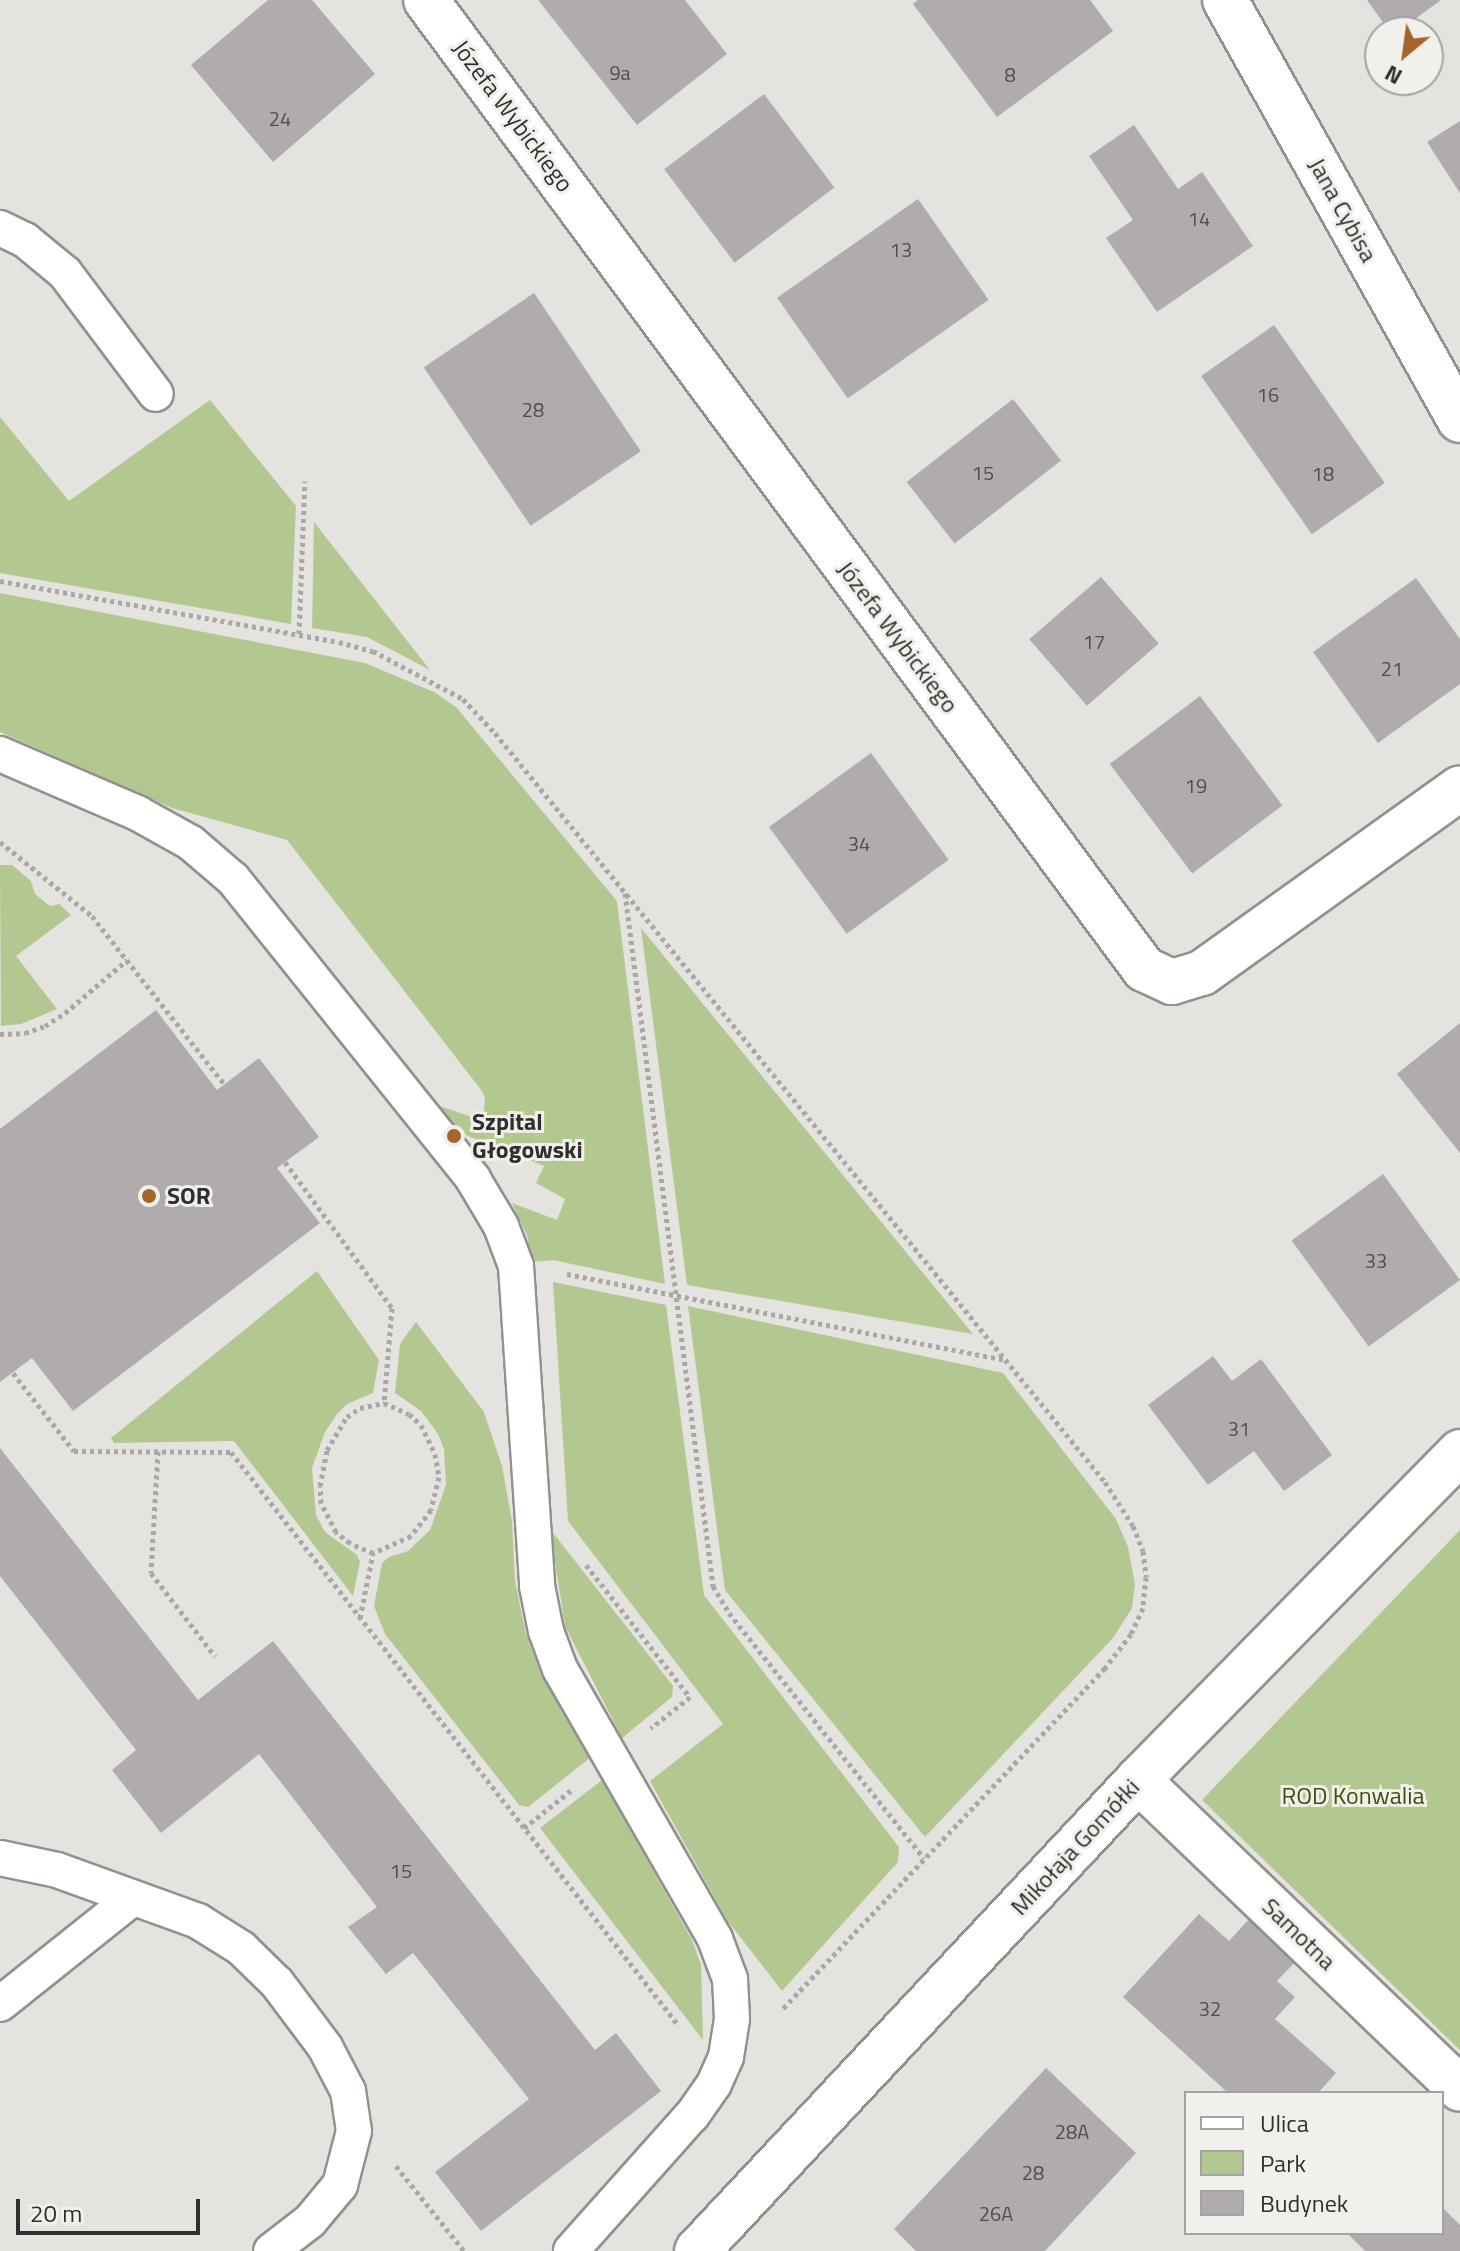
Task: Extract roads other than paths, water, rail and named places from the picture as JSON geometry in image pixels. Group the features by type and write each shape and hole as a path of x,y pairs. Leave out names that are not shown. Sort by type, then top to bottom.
{"street":[{"name":"Józefa Wybickiego","path":"426,0 1144,969 1172,982 1202,973 1460,788"},
{"name":"Jana Cybisa","path":"1225,0 1460,420"},
{"name":"Mikołaja Gomółki","path":"697,2251 1138,1780 1460,1452"},
{"name":"Samotna","path":"1138,1780 1460,2089"}],"lane":[{"path":"0,228 25,240 65,273 156,394"},
{"path":"0,754 139,814 191,843 233,879 473,1179 501,1226 516,1266 537,1586 546,1631 560,1669 715,1939 730,1979 732,2019 726,2057 714,2084 692,2115 571,2251"},
{"path":"0,1858 57,1870 198,1921 241,1948 277,1983 325,2047 348,2091 354,2131 340,2185 310,2221 276,2250"},
{"path":"0,2004 133,1898"}],"place":[{"name":"Szpital Głogowski","path":"454,1136"},
{"name":"SOR","path":"149,1196"}],"park label":[{"name":"ROD Konwalia","path":"1353,1796"}]}
